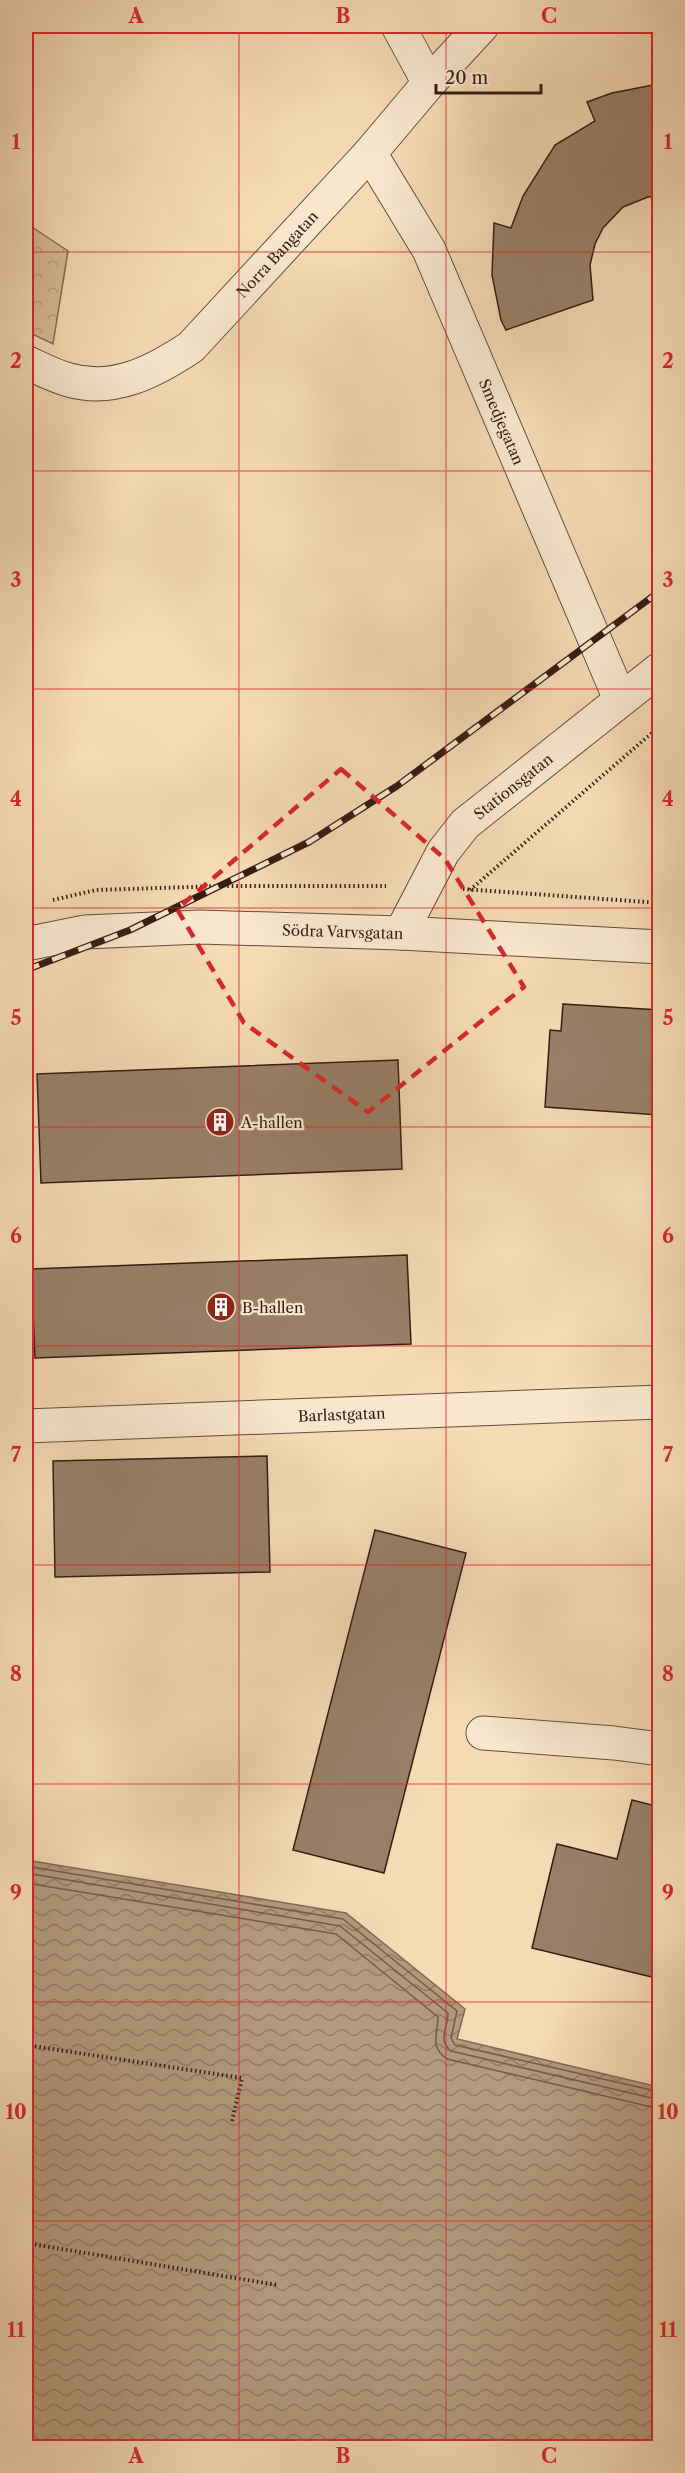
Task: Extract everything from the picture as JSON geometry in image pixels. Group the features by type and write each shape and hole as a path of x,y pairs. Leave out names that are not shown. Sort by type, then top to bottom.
{"street":[{"path":"398,26 429,83"},
{"name":"Norra Bangatan","path":"26,362 70,380 106,384 136,378 191,347 370,153 429,83 482,26"},
{"name":"Smedjegatan","path":"370,153 429,250 620,699"},
{"name":"Stationsgatan","path":"401,933 443,852 465,824 660,669"},
{"name":"Södra Varvsgatan","path":"26,944 85,932 200,927 401,933 660,947"},
{"name":"Barlastgatan","path":"26,1426 660,1402"},
{"path":"483,1733 614,1743 660,1749"}],"path":[{"path":"470,890 660,726"},
{"path":"46,902 96,890 222,886 424,887 660,903"},
{"path":"26,2044 242,2078 232,2121"},
{"path":"26,2243 276,2285"}],"highlighted area":[{"path":"341,769 445,859 524,987 368,1112 244,1023 177,909"}],"green space":[{"path":"26,223 68,251 53,344 26,331"}],"water":[{"path":"26,1860 346,1913 465,2009 457,2039 659,2087 659,2447 26,2447"}],"building":[{"path":"660,85 660,196 648,197 623,207 603,228 595,244 590,265 593,300 506,330 501,320 492,275 494,223 511,228 523,196 555,145 595,121 587,102 612,93"},
{"path":"563,1004 660,1010 659,1115 545,1107 550,1030 561,1031"},
{"name":"A-hallen","path":"398,1060 402,1169 41,1183 37,1074"},
{"name":"B-hallen","path":"407,1255 411,1344 35,1358 31,1269"},
{"path":"267,1456 270,1572 55,1577 53,1461"},
{"path":"375,1530 466,1553 384,1873 293,1850"},
{"path":"632,1800 660,1807 660,1979 532,1948 557,1844 617,1859"}],"railway":[{"path":"26,970 130,930 309,842 397,786 660,591"}],"place":[{"name":"A-hallen","path":"220,1122"},
{"name":"B-hallen","path":"221,1307"}]}
